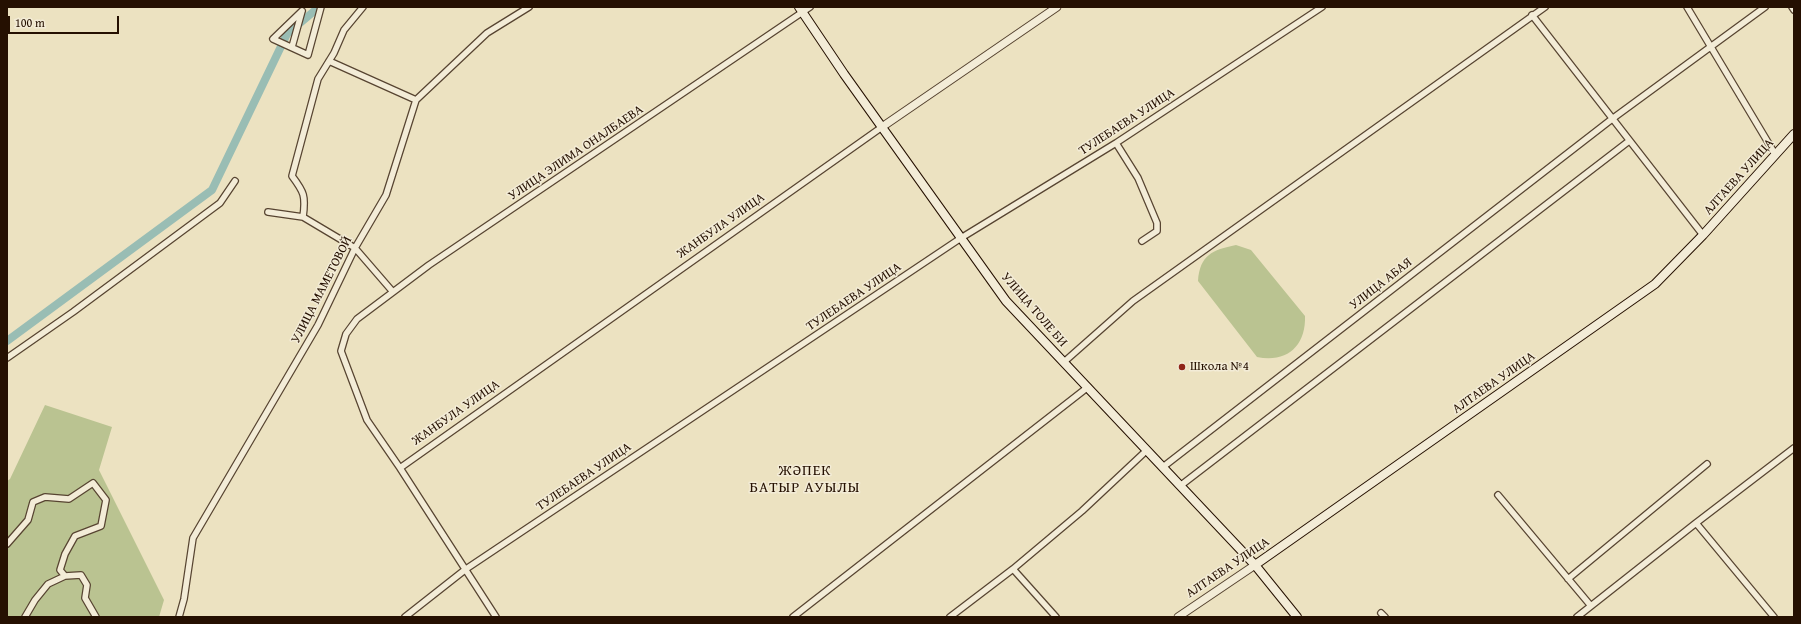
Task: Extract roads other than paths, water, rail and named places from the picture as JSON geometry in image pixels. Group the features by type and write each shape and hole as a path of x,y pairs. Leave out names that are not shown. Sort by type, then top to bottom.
{"main road":[{"name":"УЛИЦА ТОЛЕ БИ","path":"801,10 1006,301 1255,565 1297,617"},
{"name":"АЛТАЕВА УЛИЦА","path":"1255,565 1655,284 1704,235 1794,134"}],"street":[{"path":"302,9 273,40 308,55 321,7"},
{"path":"303,217 305,204 303,190 292,176 316,86 344,30 362,7"},
{"name":"УЛИЦА МАМЕТОВОЙ","path":"179,617 184,599 193,538 318,325 355,248 386,195 416,100 487,33 529,7"},
{"name":"УЛИЦА ЭЛИМА ОНАЛБАЕВА","path":"496,617 400,468 367,420 341,350 346,334 357,320 430,265 801,10 810,7"},
{"name":"ЖАНБУЛА УЛИЦА","path":"400,468 882,127 1057,7"},
{"name":"ТУЛЕБАЕВА УЛИЦА","path":"405,617 466,569 961,238 1116,143 1322,7"},
{"path":"1064,362 1133,301 1545,7"},
{"path":"1687,7 1775,154"},
{"name":"УЛИЦА АБАЯ","path":"1163,467 1612,119 1765,7"},
{"path":"292,47 302,9"},
{"path":"1532,15 1704,235"},
{"path":"329,61 416,100"},
{"path":"1180,486 1629,141"},
{"path":"1116,143 1138,178 1157,223 1156,231 1142,241"},
{"path":"7,358 73,312 220,203 235,181"},
{"path":"268,212 303,217 355,248 393,292"},
{"path":"793,617 1088,388"},
{"path":"1577,617 1794,448"},
{"path":"950,617 1013,569 1082,511 1146,450"},
{"path":"1568,579 1707,464"},
{"path":"7,544 28,520 33,502 45,497 69,499 93,483 106,500 101,526 75,536 64,554 60,570 65,576"},
{"path":"1498,495 1591,606"},
{"path":"1696,523 1774,617"},
{"name":"АЛТАЕВА УЛИЦА","path":"1178,617 1255,565"},
{"path":"1013,569 1056,617"},
{"path":"25,617 35,600 48,584 65,576 80,575 87,584 85,598 96,617"}],"waterway":[{"path":"7,341 212,190 287,34 319,7"}],"place":[{"name":"Школа №4","path":"1182,367"}],"district":[{"name":"ЖӘПЕК БАТЫР АУЫЛЫ","path":"805,480"}]}
